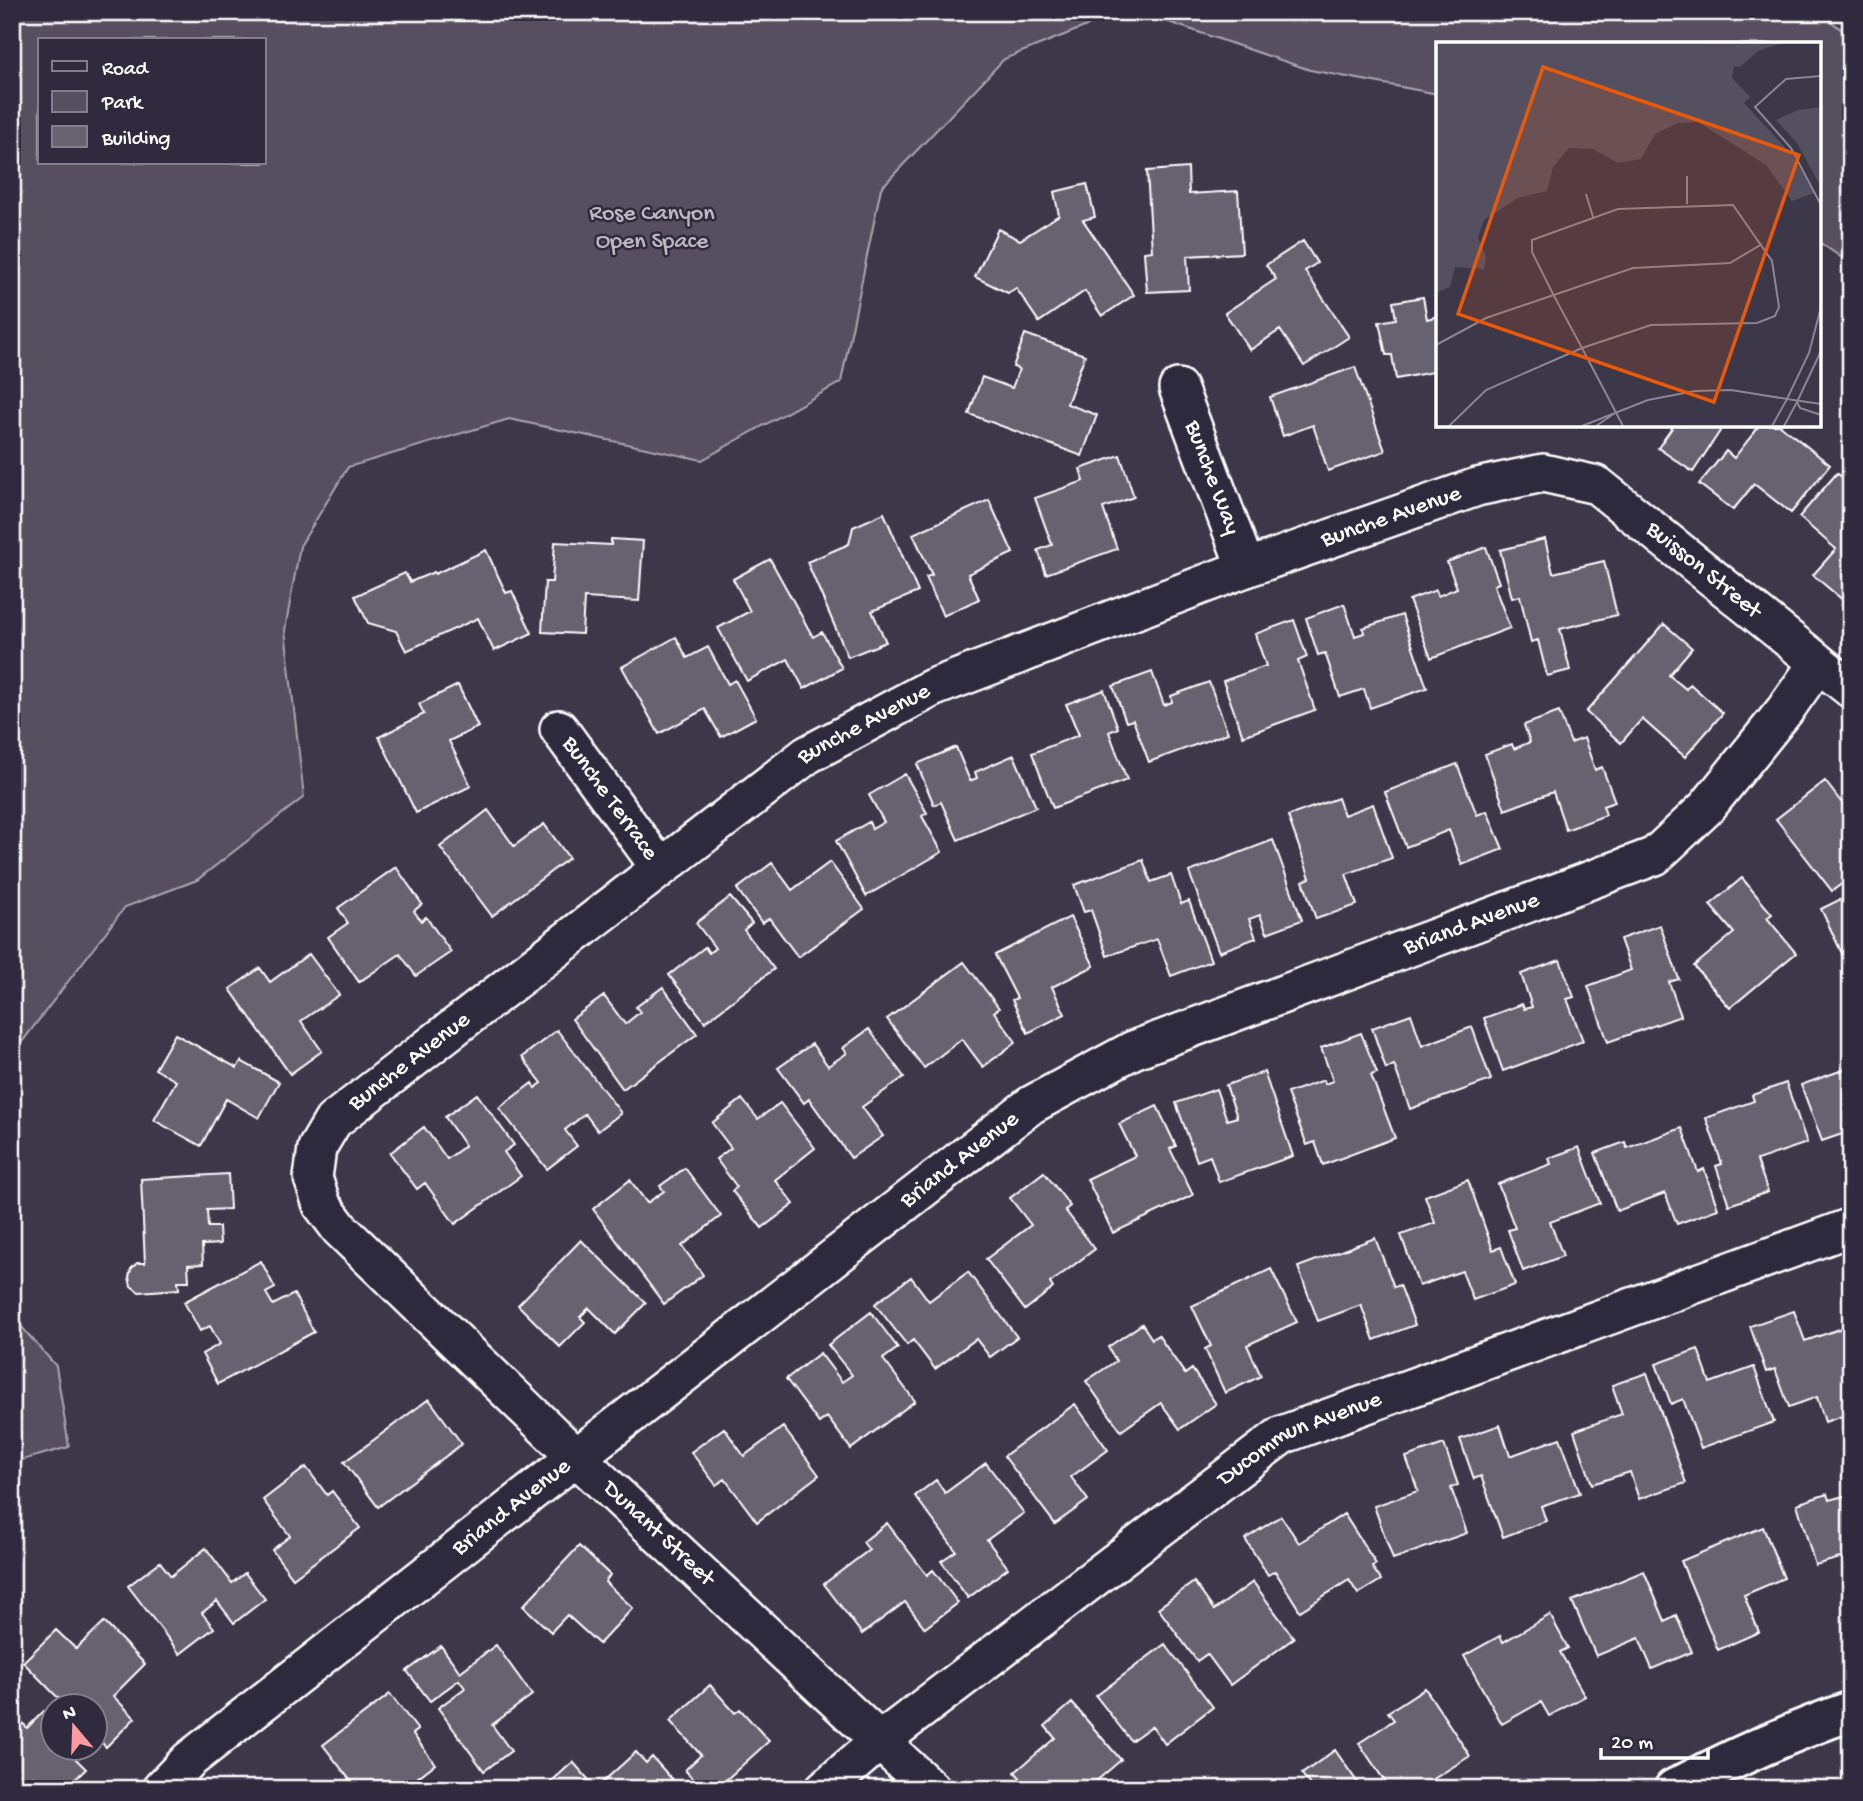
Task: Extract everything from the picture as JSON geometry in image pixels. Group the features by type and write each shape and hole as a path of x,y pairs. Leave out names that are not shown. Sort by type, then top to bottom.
{"street":[{"name":"Bunche Way","path":"1178,387 1246,568"},
{"name":"Bunche Avenue","path":"313,1178 317,1148 333,1121 807,755 932,688 1246,568 1477,487 1543,473"},
{"name":"Buisson Street","path":"1543,473 1597,485 1851,689"},
{"name":"Briand Avenue","path":"161,1789 189,1760 1031,1105 1133,1050 1655,856 1706,808 1818,663"},
{"name":"Bunche Terrace","path":"559,729 660,868"},
{"name":"Dunant Street","path":"313,1178 322,1205 340,1229 576,1457 931,1789"},
{"name":"Ducommun Avenue","path":"824,1789 880,1741 1282,1436 1851,1227"},
{"path":"1674,1789 1714,1768 1851,1711"}],"green space":[{"name":"Rose Canyon Open Space","path":"12,12 1122,12 1004,59 881,188 841,382 702,460 509,419 348,467 300,546 285,630 304,797 197,880 125,907 12,1055"},
{"path":"1139,12 1819,12 1851,37 1851,264 1821,243 1821,42 1436,42 1436,94 1310,70"},
{"path":"12,1316 56,1366 69,1447 12,1463"}],"building":[{"path":"1188,168 1189,194 1238,191 1242,253 1187,256 1189,290 1147,292 1144,252 1152,251 1147,171"},
{"path":"1087,184 1095,217 1083,220 1134,295 1102,316 1085,291 1039,322 1016,288 1008,293 975,277 998,229 1020,240 1059,215 1054,192"},
{"path":"1303,241 1317,263 1305,271 1349,337 1304,366 1280,330 1250,350 1225,313 1276,279 1266,265"},
{"path":"1423,297 1427,319 1436,317 1436,371 1396,379 1392,355 1386,355 1379,322 1396,319 1393,302"},
{"path":"1025,334 1085,355 1067,404 1097,415 1082,456 969,414 982,377 1012,388 1019,369 1013,367"},
{"path":"1355,367 1385,451 1328,471 1313,425 1283,436 1270,397"},
{"path":"1673,427 1723,427 1693,472 1658,448"},
{"path":"1758,427 1782,427 1830,465 1791,513 1754,484 1733,510 1699,484 1726,451 1734,458"},
{"path":"1120,455 1134,497 1103,508 1117,549 1046,574 1038,550 1052,545 1035,498 1084,481 1080,469"},
{"path":"1837,473 1851,485 1851,593 1844,601 1813,575 1836,549 1799,517"},
{"path":"989,500 1013,553 968,574 979,599 943,616 926,577 932,575 913,534"},
{"path":"884,513 918,592 872,611 886,642 848,657 807,562 849,544 853,527"},
{"path":"611,539 643,541 639,601 584,598 582,634 542,632 545,582 552,582 555,542 611,545"},
{"path":"1545,539 1553,573 1604,561 1617,615 1560,629 1570,670 1547,676 1538,640 1531,642 1520,596 1512,598 1500,550"},
{"path":"1486,547 1499,583 1494,585 1510,628 1431,658 1409,600 1436,590 1438,596 1457,588 1447,562"},
{"path":"486,550 506,593 512,591 532,633 494,651 478,618 406,651 396,631 368,623 355,596 405,573 410,582 434,572 435,574"},
{"path":"770,559 813,637 822,632 842,668 804,689 788,659 747,681 718,628 750,611 733,579"},
{"path":"1344,604 1355,636 1364,633 1363,628 1402,615 1427,688 1370,708 1364,689 1340,697 1325,653 1318,655 1306,618"},
{"path":"1294,620 1307,657 1298,661 1315,710 1243,736 1223,681 1266,666 1255,634"},
{"path":"1664,624 1692,648 1669,675 1686,689 1690,684 1723,713 1685,757 1642,719 1621,743 1586,712"},
{"path":"676,637 687,658 708,647 728,684 735,680 756,718 721,737 705,709 659,734 622,667"},
{"path":"1152,672 1164,705 1172,702 1171,696 1209,682 1228,733 1149,762 1133,720 1126,722 1113,686"},
{"path":"458,685 478,727 449,741 471,786 416,813 379,737 424,714 419,704"},
{"path":"1104,690 1118,728 1109,732 1127,780 1053,808 1032,753 1079,735 1066,704"},
{"path":"1559,712 1571,743 1584,738 1595,770 1602,767 1615,802 1603,806 1606,815 1566,830 1553,792 1505,810 1485,754 1512,744 1514,749 1530,742 1524,725"},
{"path":"956,747 970,781 977,778 975,772 1014,755 1036,807 958,840 941,802 934,805 917,764"},
{"path":"1457,764 1477,815 1487,811 1503,849 1462,865 1449,830 1406,847 1385,792"},
{"path":"905,774 927,813 922,816 942,852 866,896 836,841 869,822 872,829 884,822 869,795"},
{"path":"1825,781 1851,815 1851,877 1832,891 1776,819"},
{"path":"1338,798 1344,815 1373,804 1392,858 1346,874 1357,905 1316,919 1303,881 1310,878 1288,816"},
{"path":"488,810 514,846 544,824 569,858 492,916 440,847"},
{"path":"1273,840 1302,920 1267,933 1260,915 1249,919 1256,938 1219,952 1189,872"},
{"path":"1143,860 1151,882 1171,875 1181,904 1189,901 1211,961 1171,976 1157,939 1107,956 1091,910 1084,912 1074,885"},
{"path":"830,862 864,909 798,957 769,918 762,923 737,889 772,863 792,890"},
{"path":"396,867 422,904 414,911 421,921 426,917 451,952 416,976 400,954 359,982 328,937 348,923 338,908"},
{"path":"1742,878 1772,914 1767,918 1796,953 1730,1008 1694,966 1734,933 1710,905"},
{"path":"730,897 752,923 744,930 774,969 705,1022 669,975 705,947 709,953 715,948 696,923"},
{"path":"1845,897 1847,901 1851,899 1851,960 1846,962 1821,909"},
{"path":"1070,917 1094,966 1052,987 1065,1014 1028,1033 1012,1000 1017,998 995,955"},
{"path":"1660,925 1679,979 1669,982 1681,1016 1608,1042 1588,986 1631,970 1620,939"},
{"path":"309,954 339,995 301,1021 322,1051 290,1074 230,989 260,968 270,982"},
{"path":"1560,960 1574,997 1567,999 1583,1041 1503,1071 1484,1018 1522,1004 1524,1009 1532,1007 1521,974"},
{"path":"964,962 999,1008 994,1012 1016,1042 983,1067 962,1039 924,1068 887,1019"},
{"path":"663,987 697,1034 623,1089 572,1019 604,996 625,1024 640,1012 636,1007"},
{"path":"1411,1014 1422,1046 1472,1027 1491,1080 1410,1109 1394,1065 1386,1069 1372,1028"},
{"path":"869,1029 904,1077 862,1107 883,1136 851,1158 809,1099 804,1103 778,1068 812,1044 828,1066 847,1053 843,1048"},
{"path":"557,1030 621,1113 598,1131 585,1114 565,1130 577,1146 547,1169 499,1108 532,1083 535,1088 542,1083 522,1057"},
{"path":"1361,1033 1377,1073 1371,1075 1395,1138 1323,1165 1315,1142 1307,1145 1287,1093 1324,1080 1325,1084 1333,1081 1321,1048"},
{"path":"175,1034 237,1068 241,1061 279,1082 259,1118 226,1099 201,1146 154,1120 176,1081 155,1069"},
{"path":"1851,1067 1851,1131 1822,1141 1801,1085"},
{"path":"1264,1072 1293,1156 1219,1182 1210,1156 1197,1161 1176,1103 1216,1089 1227,1120 1237,1117 1226,1085"},
{"path":"1786,1083 1807,1143 1757,1160 1768,1192 1729,1205 1716,1166 1722,1164 1706,1118 1754,1101 1752,1095"},
{"path":"477,1094 514,1145 504,1152 521,1176 455,1224 425,1183 417,1189 390,1153 424,1127 447,1159 465,1146 445,1117"},
{"path":"742,1099 758,1119 780,1103 815,1148 775,1180 794,1204 762,1228 732,1191 737,1187 716,1159 731,1148 712,1123"},
{"path":"1157,1106 1176,1146 1170,1149 1193,1195 1113,1233 1087,1179 1135,1156 1119,1124"},
{"path":"1682,1128 1698,1172 1704,1169 1718,1209 1677,1224 1665,1193 1617,1211 1595,1153 1625,1142 1627,1148"},
{"path":"1579,1147 1600,1203 1550,1222 1563,1256 1523,1271 1508,1230 1515,1228 1498,1184 1551,1164 1549,1158"},
{"path":"685,1168 721,1216 682,1246 703,1275 664,1304 593,1209 630,1180 647,1203 664,1191 660,1186"},
{"path":"1044,1172 1070,1206 1065,1210 1095,1249 1050,1283 1053,1288 1025,1310 986,1259 1031,1225 1010,1198"},
{"path":"228,1174 230,1209 207,1210 208,1227 219,1227 220,1244 202,1245 203,1264 188,1265 189,1281 178,1281 179,1289 139,1292 131,1286 131,1269 137,1263 145,1263 141,1179"},
{"path":"1468,1180 1493,1250 1501,1247 1515,1285 1473,1300 1462,1271 1419,1286 1401,1235 1435,1223 1425,1196"},
{"path":"1375,1238 1394,1287 1400,1285 1415,1325 1374,1340 1361,1305 1318,1321 1298,1267"},
{"path":"581,1240 646,1303 615,1334 589,1308 580,1317 585,1322 560,1347 518,1305"},
{"path":"261,1261 275,1288 266,1293 273,1305 294,1294 314,1332 218,1384 202,1354 220,1344 210,1326 200,1331 184,1302"},
{"path":"1271,1269 1297,1322 1247,1345 1261,1376 1225,1393 1205,1349 1211,1346 1192,1306"},
{"path":"968,1272 1017,1337 990,1357 976,1339 935,1369 913,1340 907,1345 875,1304 911,1277 929,1301"},
{"path":"1794,1311 1805,1341 1848,1326 1851,1335 1851,1413 1825,1422 1817,1397 1789,1407 1775,1369 1766,1372 1750,1326"},
{"path":"871,1312 898,1348 883,1359 915,1401 851,1449 827,1417 819,1423 786,1379 820,1353 842,1382 852,1375 828,1345"},
{"path":"1142,1324 1152,1339 1158,1335 1185,1374 1192,1369 1216,1404 1180,1429 1161,1403 1121,1431 1086,1381 1116,1361 1108,1347"},
{"path":"1698,1349 1710,1383 1754,1367 1774,1422 1701,1448 1683,1399 1671,1404 1656,1364"},
{"path":"1647,1373 1686,1483 1639,1499 1630,1472 1592,1484 1574,1431 1622,1414 1612,1385"},
{"path":"429,1399 462,1444 378,1507 344,1462"},
{"path":"1075,1404 1108,1450 1071,1477 1088,1500 1055,1524 1004,1456"},
{"path":"1500,1425 1510,1456 1560,1438 1580,1493 1541,1506 1546,1521 1503,1537 1481,1476 1474,1479 1460,1439"},
{"path":"783,1427 819,1475 757,1522 725,1479 716,1485 691,1452 724,1428 744,1456"},
{"path":"1444,1444 1458,1485 1451,1488 1467,1533 1393,1559 1374,1506 1418,1491 1406,1457"},
{"path":"986,1463 1024,1513 987,1540 1008,1568 968,1598 941,1561 956,1551 915,1496 936,1480 945,1493"},
{"path":"306,1467 327,1495 332,1491 360,1528 293,1578 272,1550 290,1536 263,1500"},
{"path":"1827,1494 1829,1500 1851,1494 1851,1555 1815,1565 1797,1504"},
{"path":"1344,1514 1376,1564 1372,1567 1381,1580 1358,1594 1349,1580 1300,1611 1275,1571 1268,1575 1245,1539 1281,1516 1299,1543"},
{"path":"887,1523 927,1575 933,1570 958,1603 925,1628 905,1602 862,1634 824,1584 869,1550 863,1542"},
{"path":"1763,1527 1784,1578 1744,1595 1759,1632 1718,1650 1681,1561"},
{"path":"579,1546 610,1575 605,1582 633,1608 599,1644 567,1615 551,1632 523,1606"},
{"path":"206,1548 232,1583 245,1573 265,1599 234,1623 217,1601 202,1613 214,1628 180,1654 128,1586 160,1562 171,1576"},
{"path":"1644,1571 1665,1621 1676,1615 1692,1652 1652,1669 1639,1638 1596,1656 1572,1601"},
{"path":"1194,1582 1214,1610 1253,1582 1294,1638 1230,1685 1207,1654 1197,1661 1158,1608"},
{"path":"1550,1615 1568,1648 1560,1652 1585,1696 1549,1716 1541,1702 1502,1724 1464,1656 1500,1636 1503,1642"},
{"path":"104,1622 145,1664 113,1696 135,1718 108,1745 108,1692 52,1692 23,1662 56,1630 76,1649"},
{"path":"1165,1644 1213,1707 1165,1744 1152,1726 1131,1741 1096,1696"},
{"path":"496,1645 532,1695 492,1725 511,1751 484,1771 438,1708 465,1688 459,1680 430,1701 407,1671 441,1646 460,1672"},
{"path":"710,1685 735,1713 740,1709 769,1741 716,1789 702,1789 685,1770 701,1755 670,1721"},
{"path":"1425,1688 1470,1756 1432,1780 1438,1789 1390,1789 1359,1743 1394,1720 1388,1712"},
{"path":"390,1694 418,1730 413,1734 435,1764 403,1789 357,1789 323,1745"},
{"path":"1072,1703 1121,1760 1087,1789 1030,1789 1015,1772 1055,1738 1045,1726"},
{"path":"38,1717 38,1762 79,1762 86,1769 65,1789 46,1789 33,1776 23,1789 12,1789 12,1726 19,1719 27,1728"},
{"path":"1335,1750 1362,1789 1313,1789 1302,1774"},
{"path":"636,1752 646,1763 652,1757 681,1789 544,1788 573,1762 596,1788"}]}
